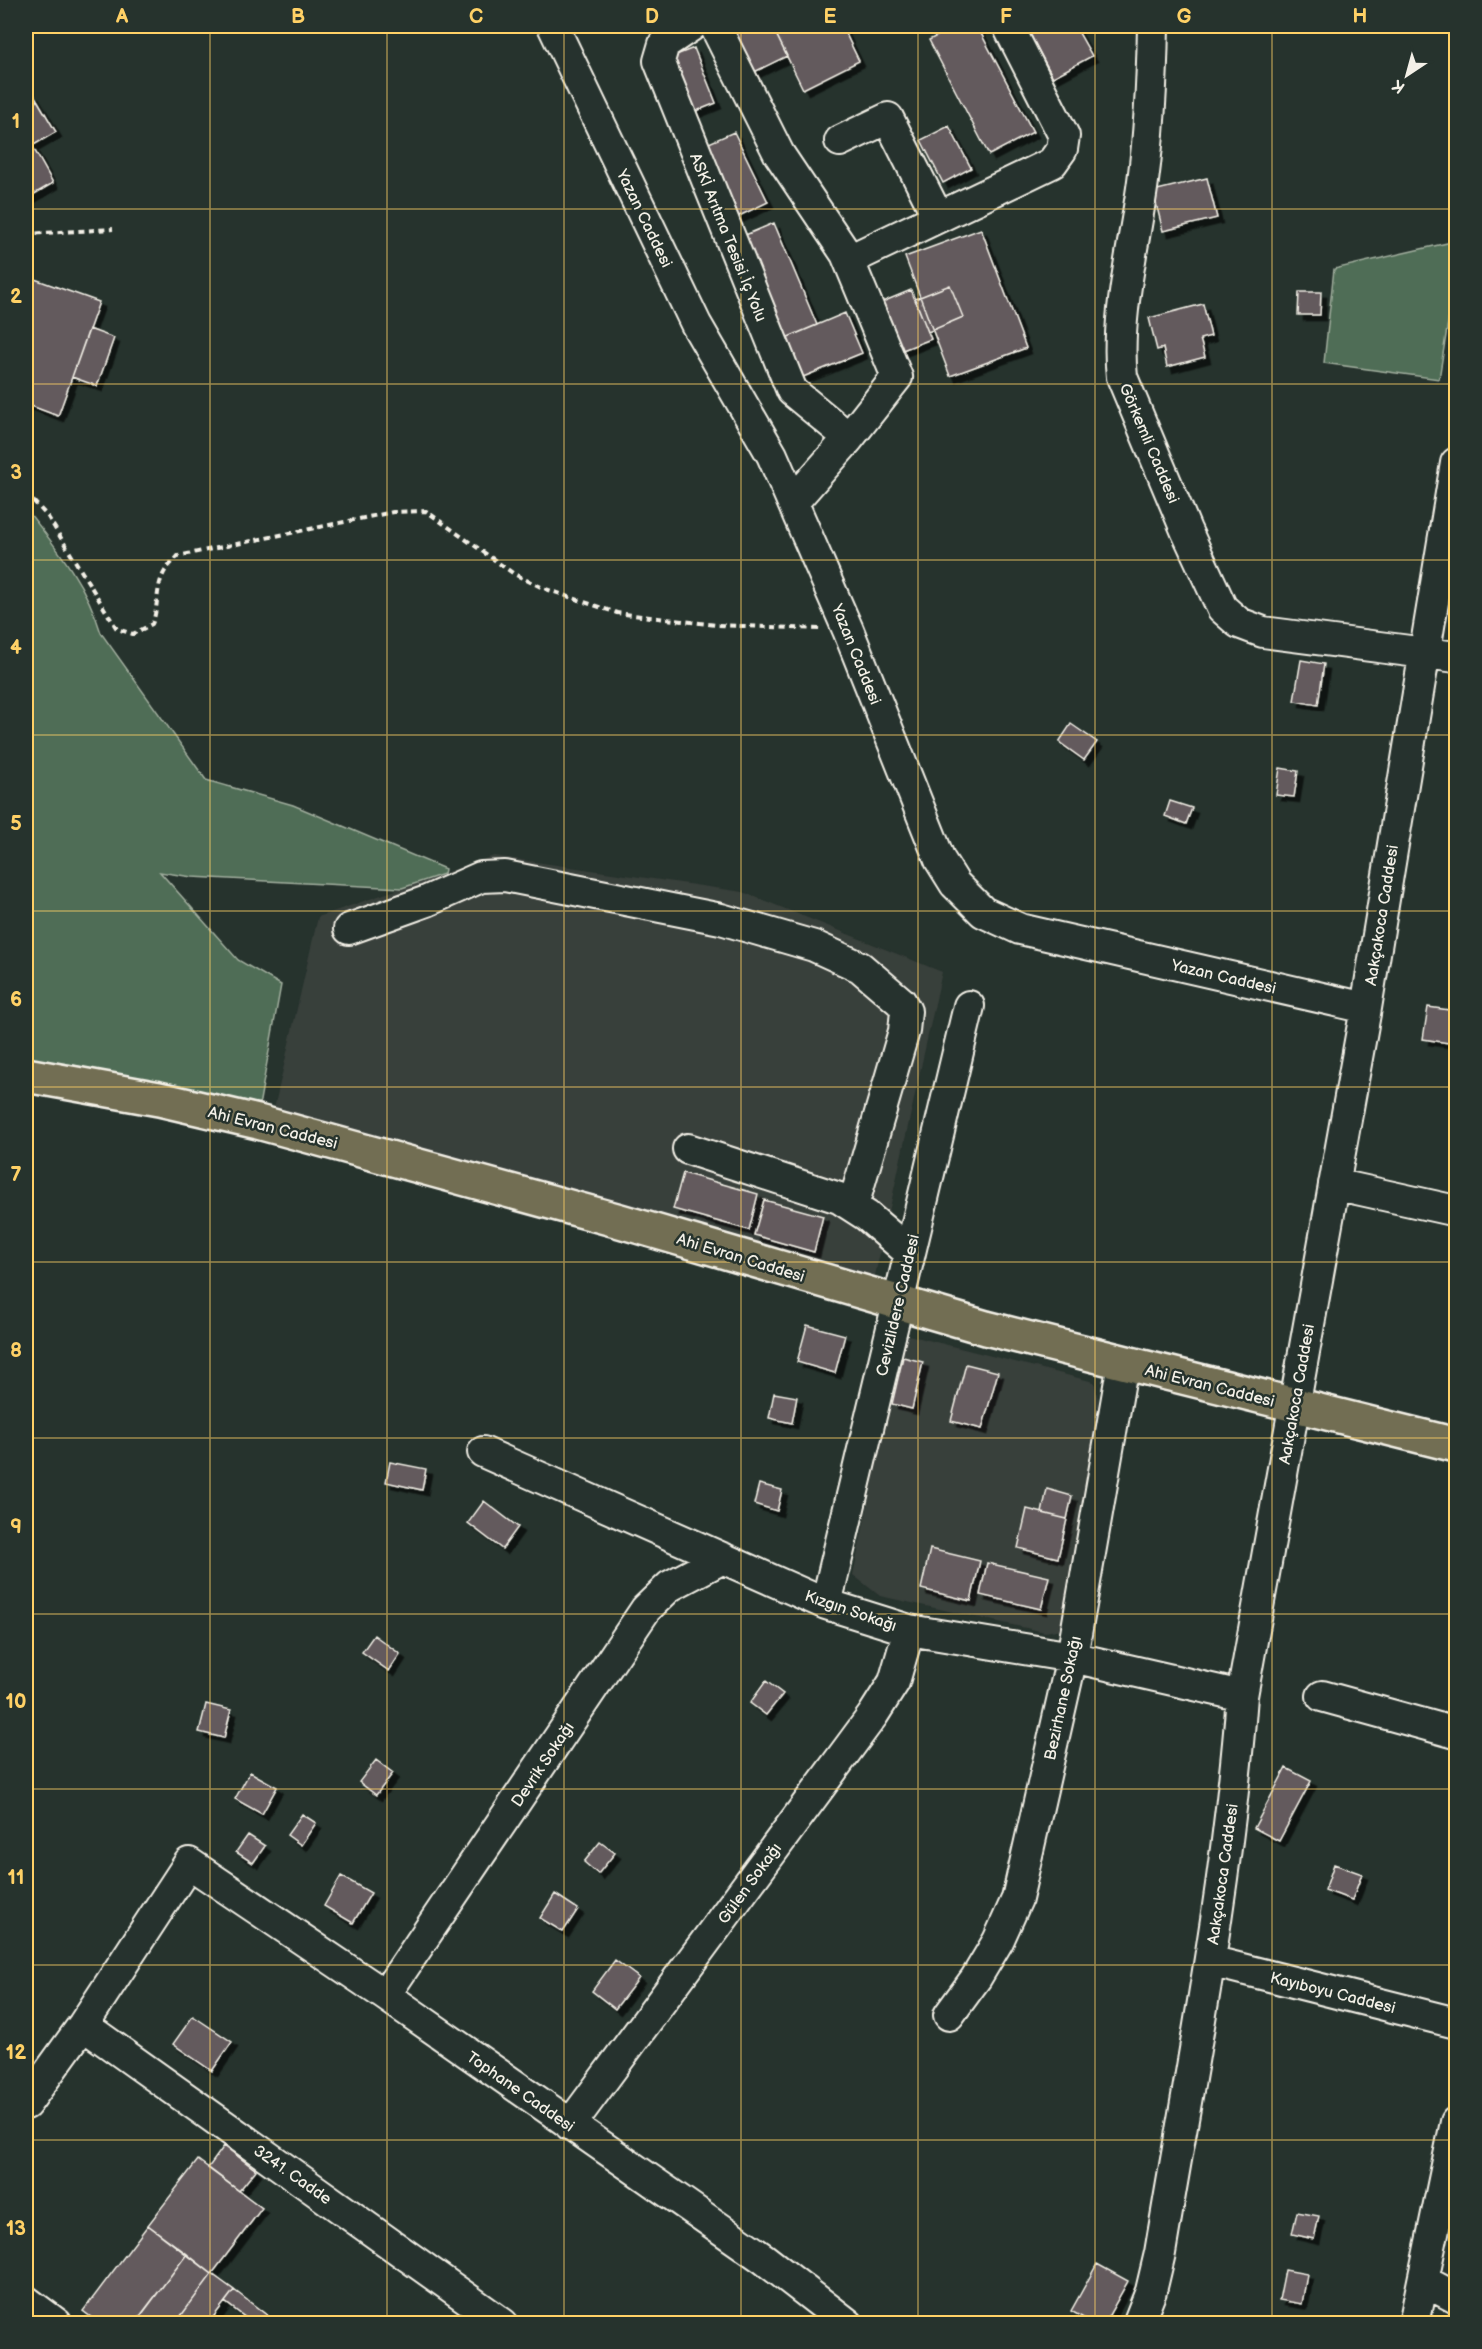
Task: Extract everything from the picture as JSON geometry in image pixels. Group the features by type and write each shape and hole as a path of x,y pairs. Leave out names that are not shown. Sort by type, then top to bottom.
{"main road":[{"name":"Ahi Evran Caddesi","path":"26,1075 159,1099 291,1130 620,1221 897,1304 1294,1406 1456,1444"}],"street":[{"name":"ASKİ Arıtma Tesisi İç Yolu","path":"691,26 664,44 658,61 792,391 849,438"},
{"path":"715,26 779,154 849,260 897,377 849,438 793,502"},
{"path":"849,260 1052,163 1062,149 1064,136 1008,26"},
{"name":"Görkemli Caddesi","path":"1153,26 1152,99 1144,179 1119,354 1122,377 1186,530 1222,608 1239,624 1263,632 1456,657"},
{"name":"Yazan Caddesi","path":"556,32 696,324 772,455 848,630 940,860 955,884 983,912 1020,928 1366,1008"},
{"path":"840,141 888,118 938,217"},
{"name":"Aakçakoca Caddesi","path":"1138,2324 1151,2291 1160,2253 1210,1961 1235,1786 1242,1696 1366,1008 1456,463"},
{"path":"349,929 427,901 481,877 505,876 721,919 814,946 860,967 901,1002 906,1011 904,1031 853,1206"},
{"name":"Cevizlidere Caddesi","path":"826,1604 969,1006"},
{"path":"688,1149 839,1198 853,1206 910,1253"},
{"path":"1334,1184 1456,1211"},
{"name":"Bezirhane Sokağı","path":"949,2015 976,1978 998,1941 1017,1899 1072,1657 1123,1363"},
{"name":"Kızgın Sokağı","path":"483,1452 826,1604 909,1630 1072,1657 1242,1696"},
{"name":"Devrik Sokağı","path":"385,1995 646,1609 670,1586 723,1558"},
{"name":"Gülen Sokağı","path":"570,2125 873,1715 894,1682 909,1630"},
{"path":"1322,1696 1456,1733"},
{"name":"Tophane Caddesi","path":"82,2025 189,1863 385,1995 764,2259 848,2324"},
{"name":"Kayıboyu Caddesi","path":"1210,1961 1456,2023"},
{"path":"26,2103 82,2025"},
{"name":"3241. Cadde","path":"82,2025 503,2324"},
{"path":"1414,2324 1456,2122"},
{"path":"1424,2281 1456,2298"},
{"path":"26,2301 57,2324"}],"path":[{"path":"26,234 113,230"},
{"path":"26,493 48,517 117,629 133,634 152,624 157,613 159,590 165,571 178,556 393,512 426,511 514,574 543,588 617,613 717,626 848,630"}],"shaded area":[{"path":"494,856 743,892 942,972 874,1280 274,1109 318,917"},
{"path":"904,1334 1094,1382 1098,1400 1097,1422 1061,1629 1045,1632 880,1596 853,1575"}],"green space":[{"path":"1456,241 1456,272 1439,379 1324,363 1334,269"},
{"path":"26,509 79,583 101,633 206,780 293,805 445,869 444,874 402,888 192,877 160,872 238,960 281,985 259,1106 73,1065 26,1059"}],"building":[{"path":"734,26 772,26 787,56 748,75 726,30"},
{"path":"772,26 842,26 859,61 803,89"},
{"path":"956,26 977,26 1033,132 989,155 929,40"},
{"path":"1025,26 1075,26 1092,56 1053,77"},
{"path":"694,48 716,103 689,114 666,59"},
{"path":"33,93 56,132 32,146 26,135 26,97"},
{"path":"949,126 971,168 943,183 921,140"},
{"path":"734,132 768,202 737,217 702,146"},
{"path":"26,135 53,183 26,199"},
{"path":"1207,178 1217,218 1163,231 1153,191"},
{"path":"774,223 817,325 786,338 743,236"},
{"path":"981,229 1026,348 950,376 905,257"},
{"path":"29,277 99,302 58,416 26,404 26,286"},
{"path":"950,285 963,317 928,332 915,299"},
{"path":"911,290 931,339 900,351 880,303"},
{"path":"1299,292 1321,292 1320,315 1298,315"},
{"path":"1203,304 1211,336 1200,339 1205,357 1167,367 1163,348 1157,350 1149,318"},
{"path":"845,313 862,353 803,377 786,338"},
{"path":"89,329 114,338 97,386 72,377"},
{"path":"1301,660 1324,664 1318,705 1294,701"},
{"path":"1071,724 1097,742 1084,760 1059,742"},
{"path":"1280,768 1298,771 1294,797 1276,795"},
{"path":"1170,801 1192,808 1186,824 1165,816"},
{"path":"1428,1007 1456,1011 1455,1044 1423,1039"},
{"path":"683,1173 758,1194 749,1230 673,1209"},
{"path":"764,1200 823,1216 814,1252 754,1235"},
{"path":"807,1325 845,1335 835,1373 797,1362"},
{"path":"903,1357 923,1362 912,1409 892,1404"},
{"path":"966,1364 998,1372 982,1429 951,1421"},
{"path":"774,1393 797,1397 792,1423 769,1418"},
{"path":"390,1462 426,1469 422,1490 386,1482"},
{"path":"759,1484 782,1490 777,1511 754,1504"},
{"path":"1047,1489 1072,1496 1067,1519 1042,1513"},
{"path":"484,1501 518,1527 502,1549 468,1523"},
{"path":"1027,1509 1067,1519 1058,1558 1018,1548"},
{"path":"930,1549 980,1561 971,1601 921,1589"},
{"path":"987,1563 1049,1577 1041,1609 980,1595"},
{"path":"374,1635 400,1654 389,1671 362,1652"},
{"path":"766,1681 783,1694 766,1715 750,1703"},
{"path":"206,1704 231,1710 224,1738 199,1732"},
{"path":"376,1760 393,1773 376,1795 359,1782"},
{"path":"1286,1768 1311,1781 1279,1841 1254,1828"},
{"path":"250,1772 277,1787 262,1814 235,1799"},
{"path":"302,1814 316,1823 301,1845 287,1835"},
{"path":"248,1835 265,1846 253,1863 236,1852"},
{"path":"600,1842 615,1853 598,1874 584,1862"},
{"path":"1334,1864 1362,1874 1352,1900 1325,1890"},
{"path":"341,1876 371,1893 353,1923 324,1906"},
{"path":"555,1894 578,1909 563,1932 540,1918"},
{"path":"615,1960 639,1978 615,2009 592,1991"},
{"path":"193,2016 232,2042 212,2071 173,2044"},
{"path":"224,2146 256,2170 239,2191 208,2168"},
{"path":"198,2160 262,2208 212,2274 148,2225"},
{"path":"1297,2212 1319,2216 1314,2239 1292,2234"},
{"path":"148,2225 187,2254 134,2324 100,2324 83,2311"},
{"path":"187,2254 212,2274 175,2324 147,2324 139,2318"},
{"path":"1097,2264 1128,2281 1104,2324 1094,2324 1071,2311"},
{"path":"1285,2270 1307,2274 1302,2304 1279,2300"},
{"path":"212,2274 234,2290 208,2324 175,2324"},
{"path":"234,2290 268,2316 262,2324 254,2324 225,2302"}]}
